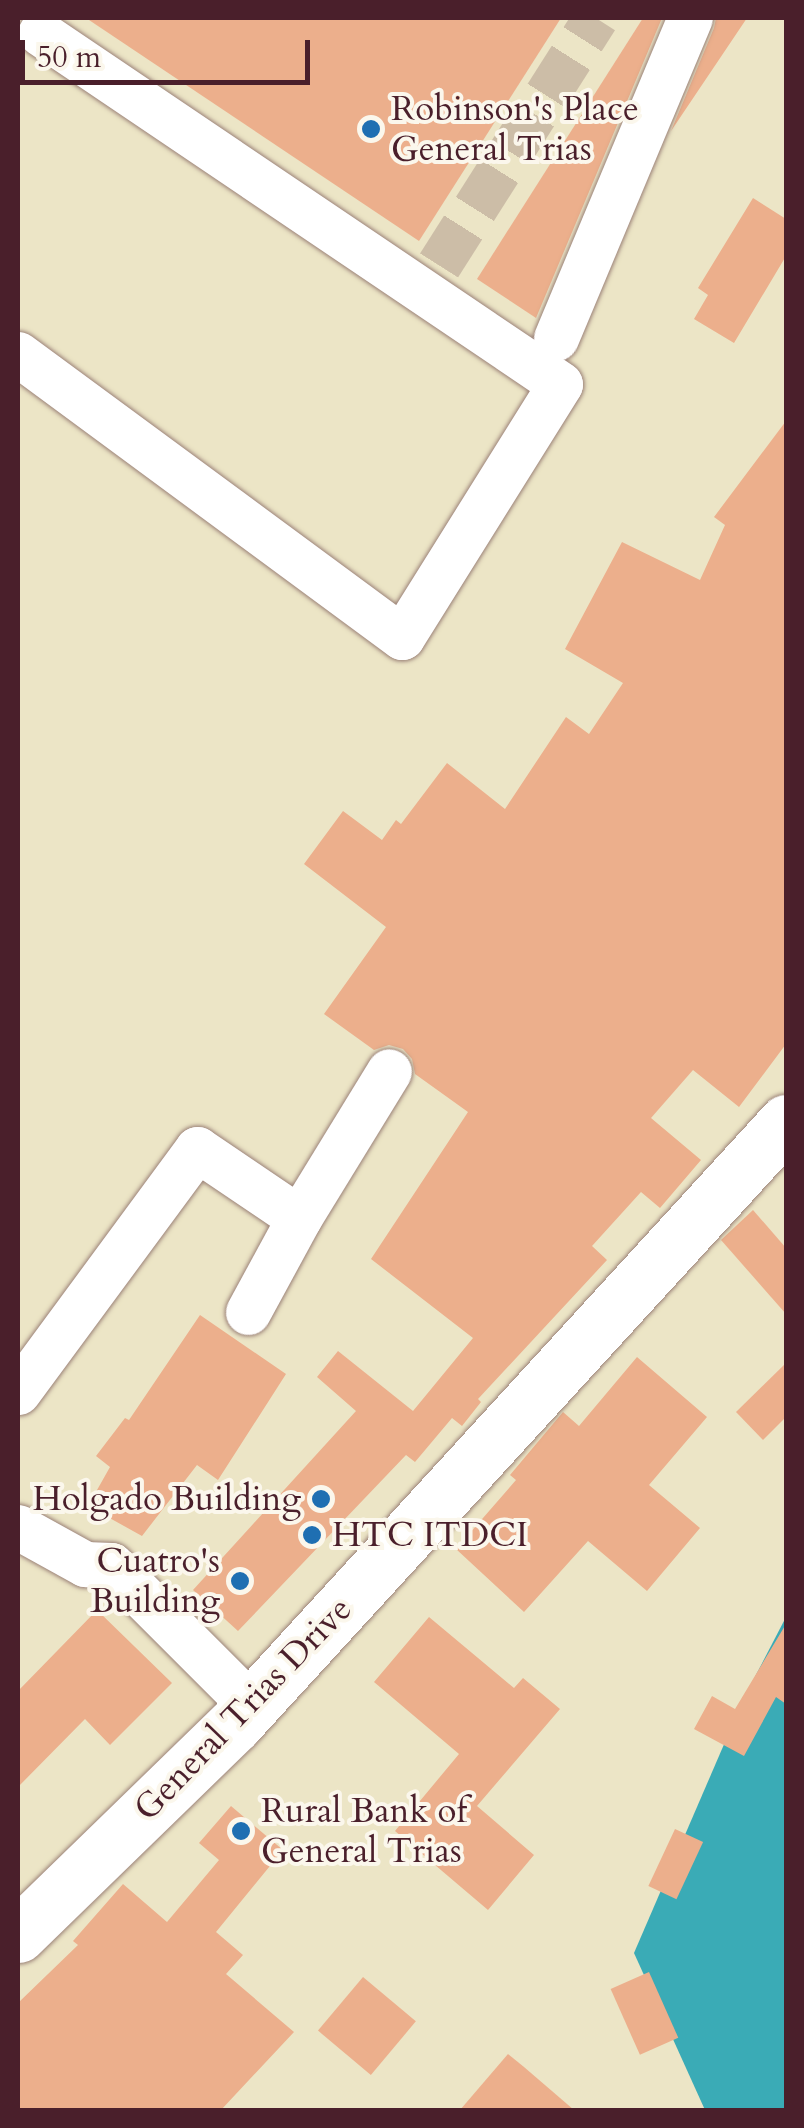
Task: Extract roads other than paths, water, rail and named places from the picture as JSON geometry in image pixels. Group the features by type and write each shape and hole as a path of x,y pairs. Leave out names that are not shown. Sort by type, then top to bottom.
{"main road":[{"name":"General Trias Drive","path":"18,1935 243,1714 786,1122"}],"lane":[{"path":"556,338 690,18"},
{"path":"18,354 402,638 560,384 429,276 40,33"},
{"path":"248,1312 299,1218 389,1071"},
{"path":"18,1392 197,1149 299,1218"},
{"path":"18,1526 85,1564 111,1565 243,1714"}],"water":[{"path":"786,1617 786,2110 705,2110 634,1953 744,1698"}],"tunnel":[{"path":"439,265 596,18"}],"place":[{"name":"Robinson's Place General Trias","path":"371,129"},
{"name":"Holgado Building","path":"321,1499"},
{"name":"HTC ITDCI","path":"312,1535"},
{"name":"Cuatro's Building","path":"240,1581"},
{"name":"Rural Bank of General Trias","path":"241,1831"}]}
